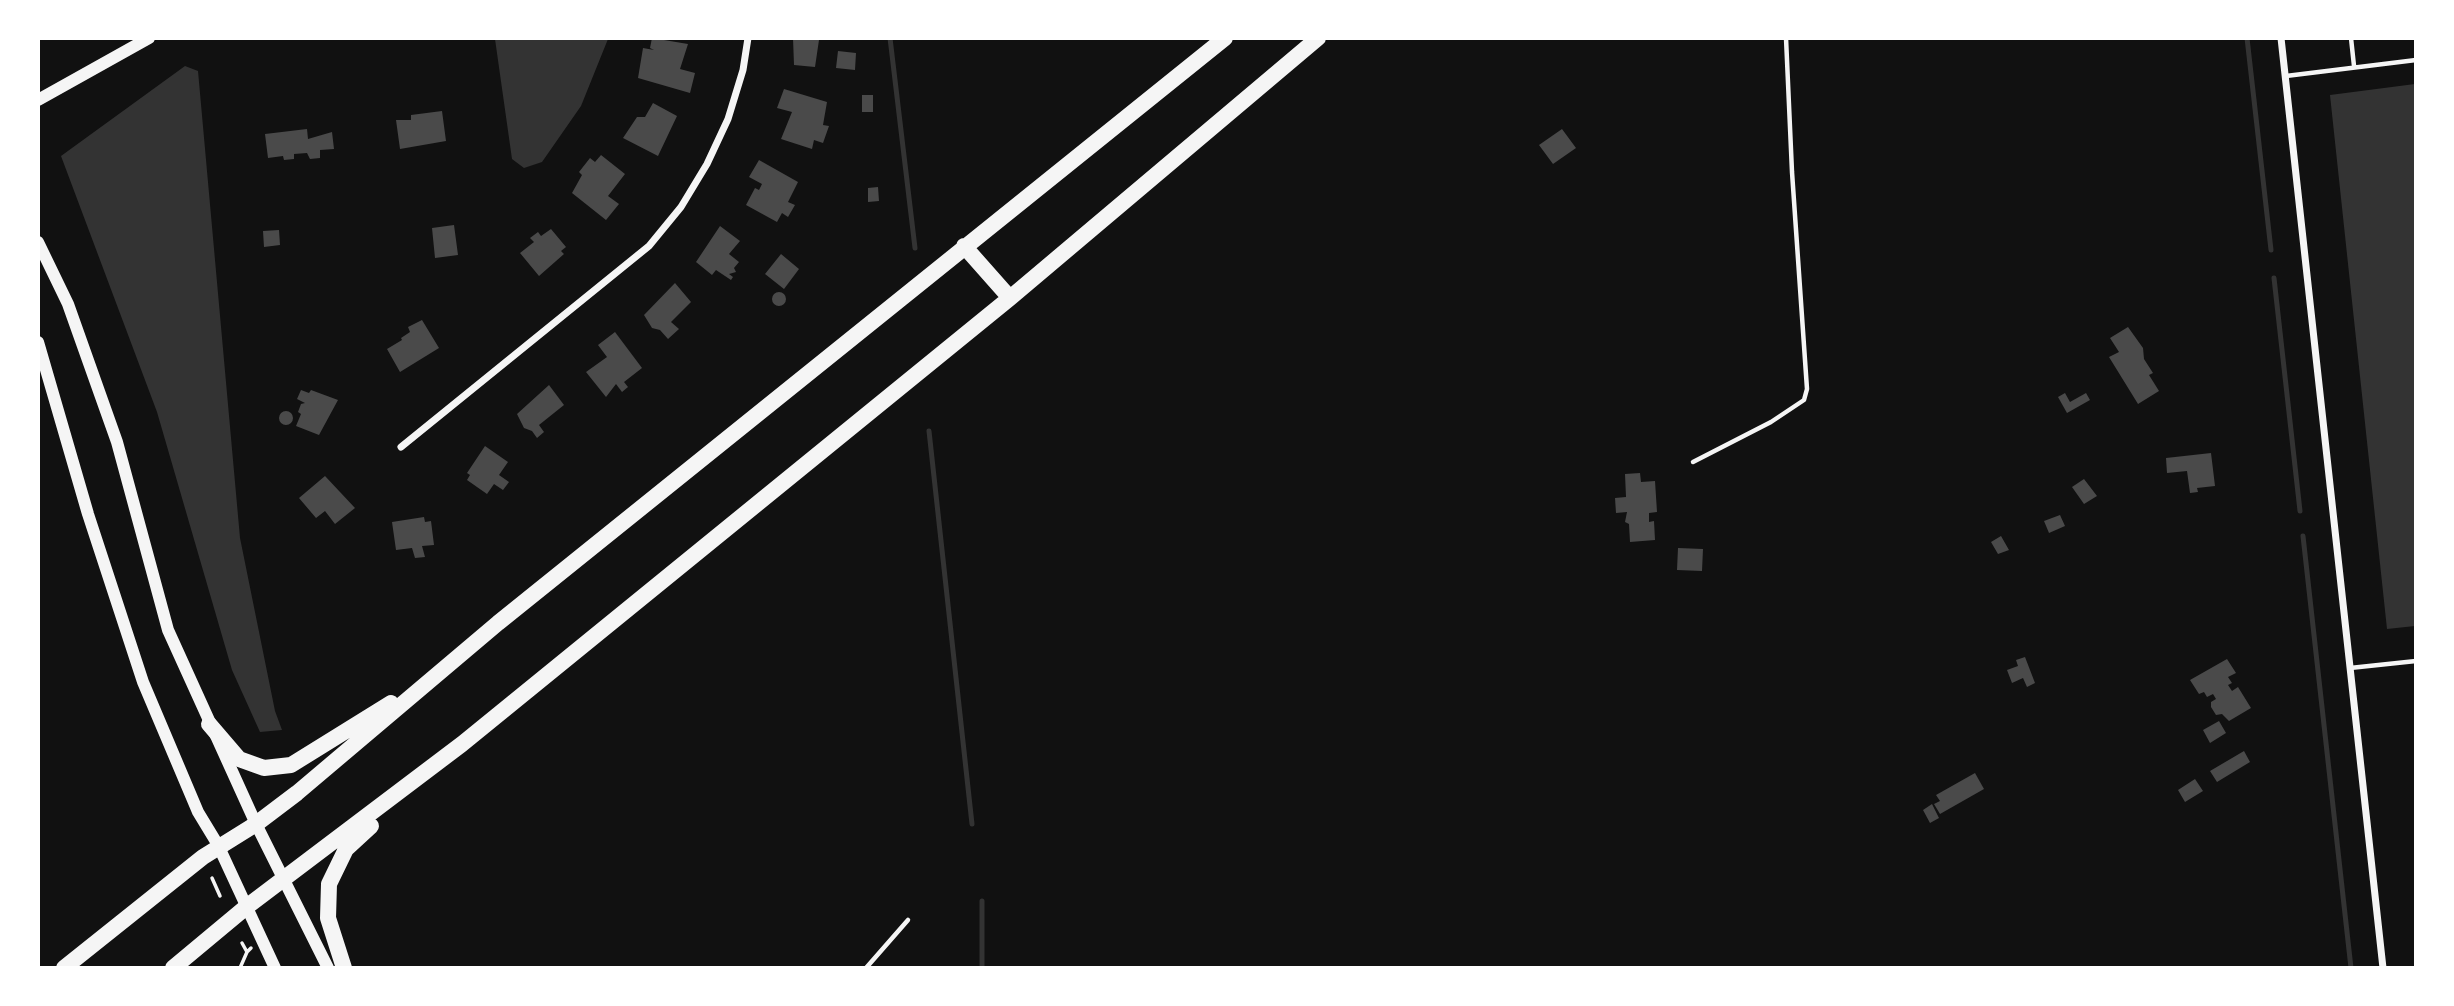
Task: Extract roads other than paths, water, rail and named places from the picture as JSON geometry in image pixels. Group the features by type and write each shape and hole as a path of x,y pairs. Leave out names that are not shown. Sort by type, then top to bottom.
{"highway":[{"path":"64,968 218,845 256,824 964,246 1225,38"},
{"path":"173,968 245,908 428,770 1010,298 1318,38"},
{"path":"964,246 1010,298"},
{"path":"209,724 239,759 264,768 291,765 441,672"},
{"path":"344,968 328,918 330,884 346,849 428,770"}],"street":[{"path":"38,100 149,38"},
{"path":"401,447 649,246 681,207 707,164 728,119 743,70 748,38"},
{"path":"2281,38 2383,968"},
{"path":"38,242 68,304 117,442 168,629 256,824 328,968"},
{"path":"38,342 88,514 143,682 198,811 218,845 275,968"}],"lane":[{"path":"1693,462 1771,422 1804,400 1807,389 1791,172 1786,38"},
{"path":"2351,38 2354,66"},
{"path":"2285,77 2416,60"},
{"path":"2349,668 2416,661"},
{"path":"866,968 908,920"}],"waterway":[{"path":"890,38 915,248"},
{"path":"2247,38 2271,250"},
{"path":"2274,278 2300,511"},
{"path":"929,431 972,824"},
{"path":"2303,536 2351,968"},
{"path":"982,901 982,968"}]}
